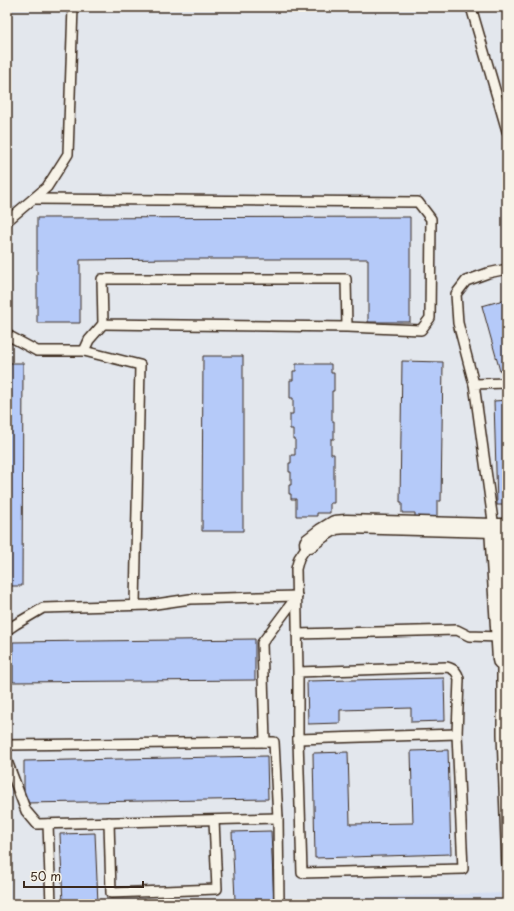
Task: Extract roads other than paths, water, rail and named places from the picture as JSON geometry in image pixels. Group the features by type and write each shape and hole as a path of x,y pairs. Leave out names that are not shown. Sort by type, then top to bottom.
{"street":[{"path":"309,543 335,525 346,524 501,528 500,637 504,660"}],"lane":[{"path":"7,220 48,187 68,154 73,7"},
{"path":"471,7 507,131"},
{"path":"33,199 418,202 431,218 430,318 421,330 347,327 103,324"},
{"path":"501,528 474,384 458,323 456,294 466,280 507,269"},
{"path":"84,352 89,340 103,324 102,280 346,280 347,327"},
{"path":"7,334 11,338 37,352 84,352 140,365 135,606"},
{"path":"474,384 507,383"},
{"path":"298,672 447,667 453,668 458,673 457,734 463,870 302,873 298,739 296,569 299,558 309,543"},
{"path":"7,630 43,608 135,606 190,599 296,596"},
{"path":"265,742 262,643 296,596"},
{"path":"297,634 457,630 468,636 500,637"},
{"path":"504,660 507,869"},
{"path":"298,739 457,734"},
{"path":"7,745 274,742 278,818 279,904"},
{"path":"7,761 26,812 37,824 278,818"},
{"path":"109,822 111,893 217,889 214,820"},
{"path":"48,824 51,904"}]}
